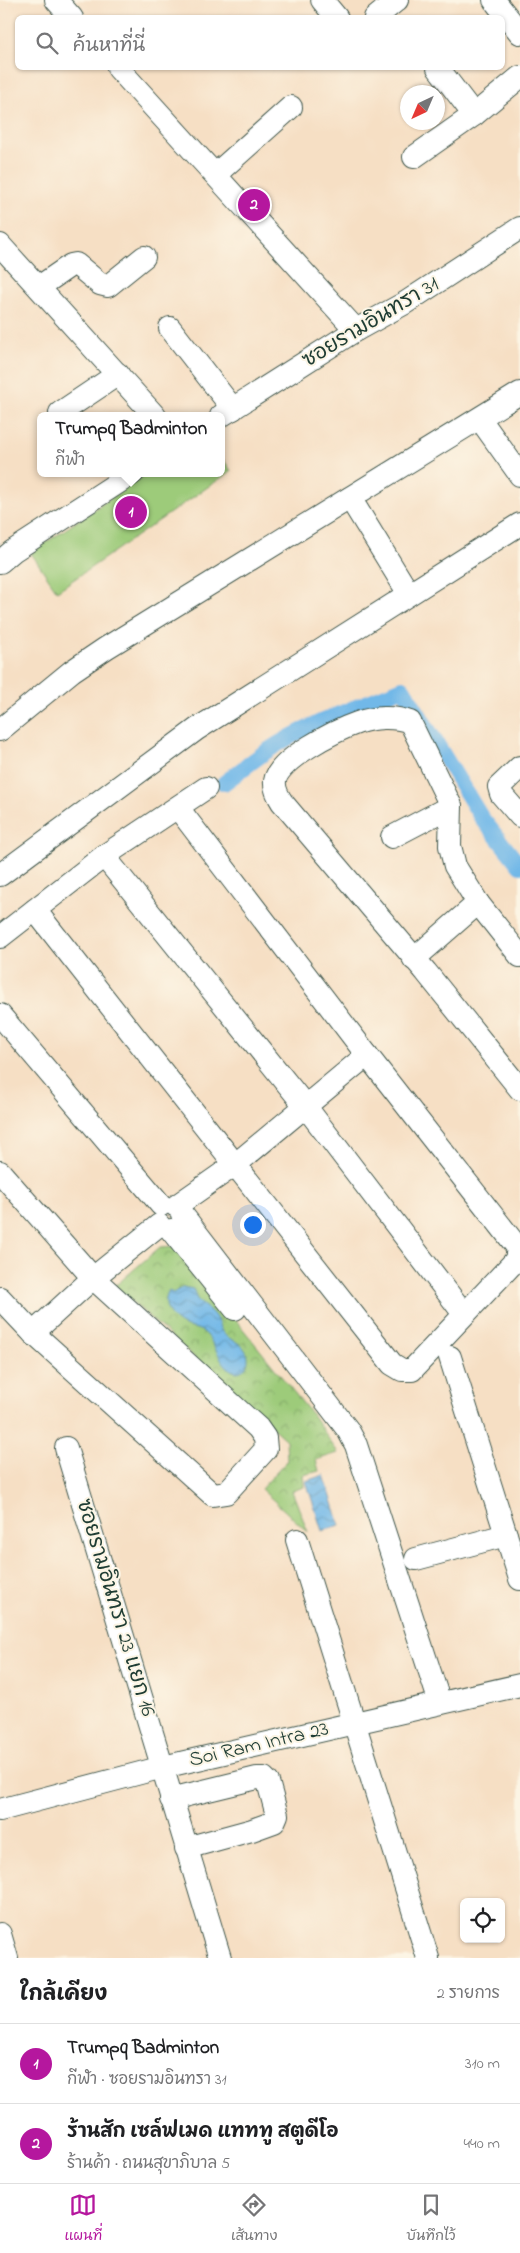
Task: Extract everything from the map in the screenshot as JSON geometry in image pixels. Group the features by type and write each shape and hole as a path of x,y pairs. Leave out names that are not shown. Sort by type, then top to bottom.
{"street":[{"path":"322,0 334,15"},
{"path":"494,0 520,33"},
{"path":"120,70 356,330"},
{"path":"440,70 474,115"},
{"path":"414,157 474,115 520,77"},
{"path":"216,174 291,106"},
{"name":"ซอยรามอินทรา 31","path":"227,413 356,330 405,303 520,228"},
{"path":"0,245 151,412"},
{"path":"39,287 76,264 100,284 108,286 144,257"},
{"path":"170,328 227,413"},
{"path":"61,412 118,374"},
{"path":"0,730 72,671 106,648 520,393"},
{"path":"480,419 520,475"},
{"path":"4,550 125,477"},
{"path":"350,498 409,594"},
{"path":"0,875 197,728 520,524"},
{"path":"520,956 478,903 455,866 450,846 451,806 410,722 399,718 358,723 312,744 280,769 275,781 276,792 282,802 420,965 520,1088"},
{"path":"520,767 498,788 520,816"},
{"path":"0,937 104,856 206,788"},
{"path":"392,837 451,806"},
{"path":"35,910 392,1364 402,1370 412,1370 516,1260 518,1248 178,808"},
{"path":"104,856 306,1107 464,1314"},
{"path":"420,965 478,903"},
{"path":"0,1015 348,1430 356,1445 433,1705"},
{"path":"33,1334 92,1278 236,1164 367,1055"},
{"path":"0,1172 92,1278 258,1428 265,1438 266,1449 226,1493 213,1495 33,1334 0,1298"},
{"path":"450,1358 520,1579"},
{"name":"ซอยรามอินทรา 23 แยก 16","path":"66,1448 220,1958"},
{"path":"416,1559 506,1535"},
{"path":"297,1540 428,1958"},
{"name":"Soi Ram Intra 23","path":"0,1810 163,1767 520,1685"},
{"path":"171,1799 257,1778 264,1778 268,1782 277,1815 274,1822 186,1848"},
{"path":"0,1934 7,1958"}],"green space":[{"path":"225,462 231,471 225,475"},
{"path":"141,477 222,477 57,591 31,553"},
{"path":"176,1246 314,1417 338,1453 316,1460 319,1471 303,1475 304,1487 292,1491 308,1532 261,1489 287,1461 286,1440 115,1286 160,1247"}],"water":[{"path":"183,1287 193,1289 201,1304 216,1317 223,1333 238,1343 247,1353 247,1365 241,1371 236,1372 225,1365 204,1332 182,1325 170,1315 166,1306 169,1291 173,1293"},
{"path":"324,1475 340,1525 322,1531 306,1481"}],"waterway":[{"path":"224,783 267,751 298,733 333,716 403,688 481,817 520,866"}],"place":[{"name":"ร้านสัก เซล์ฟเมด แทททู สตูดีโอ","path":"254,205"},
{"name":"Trumpq Badminton","path":"131,512"}]}
